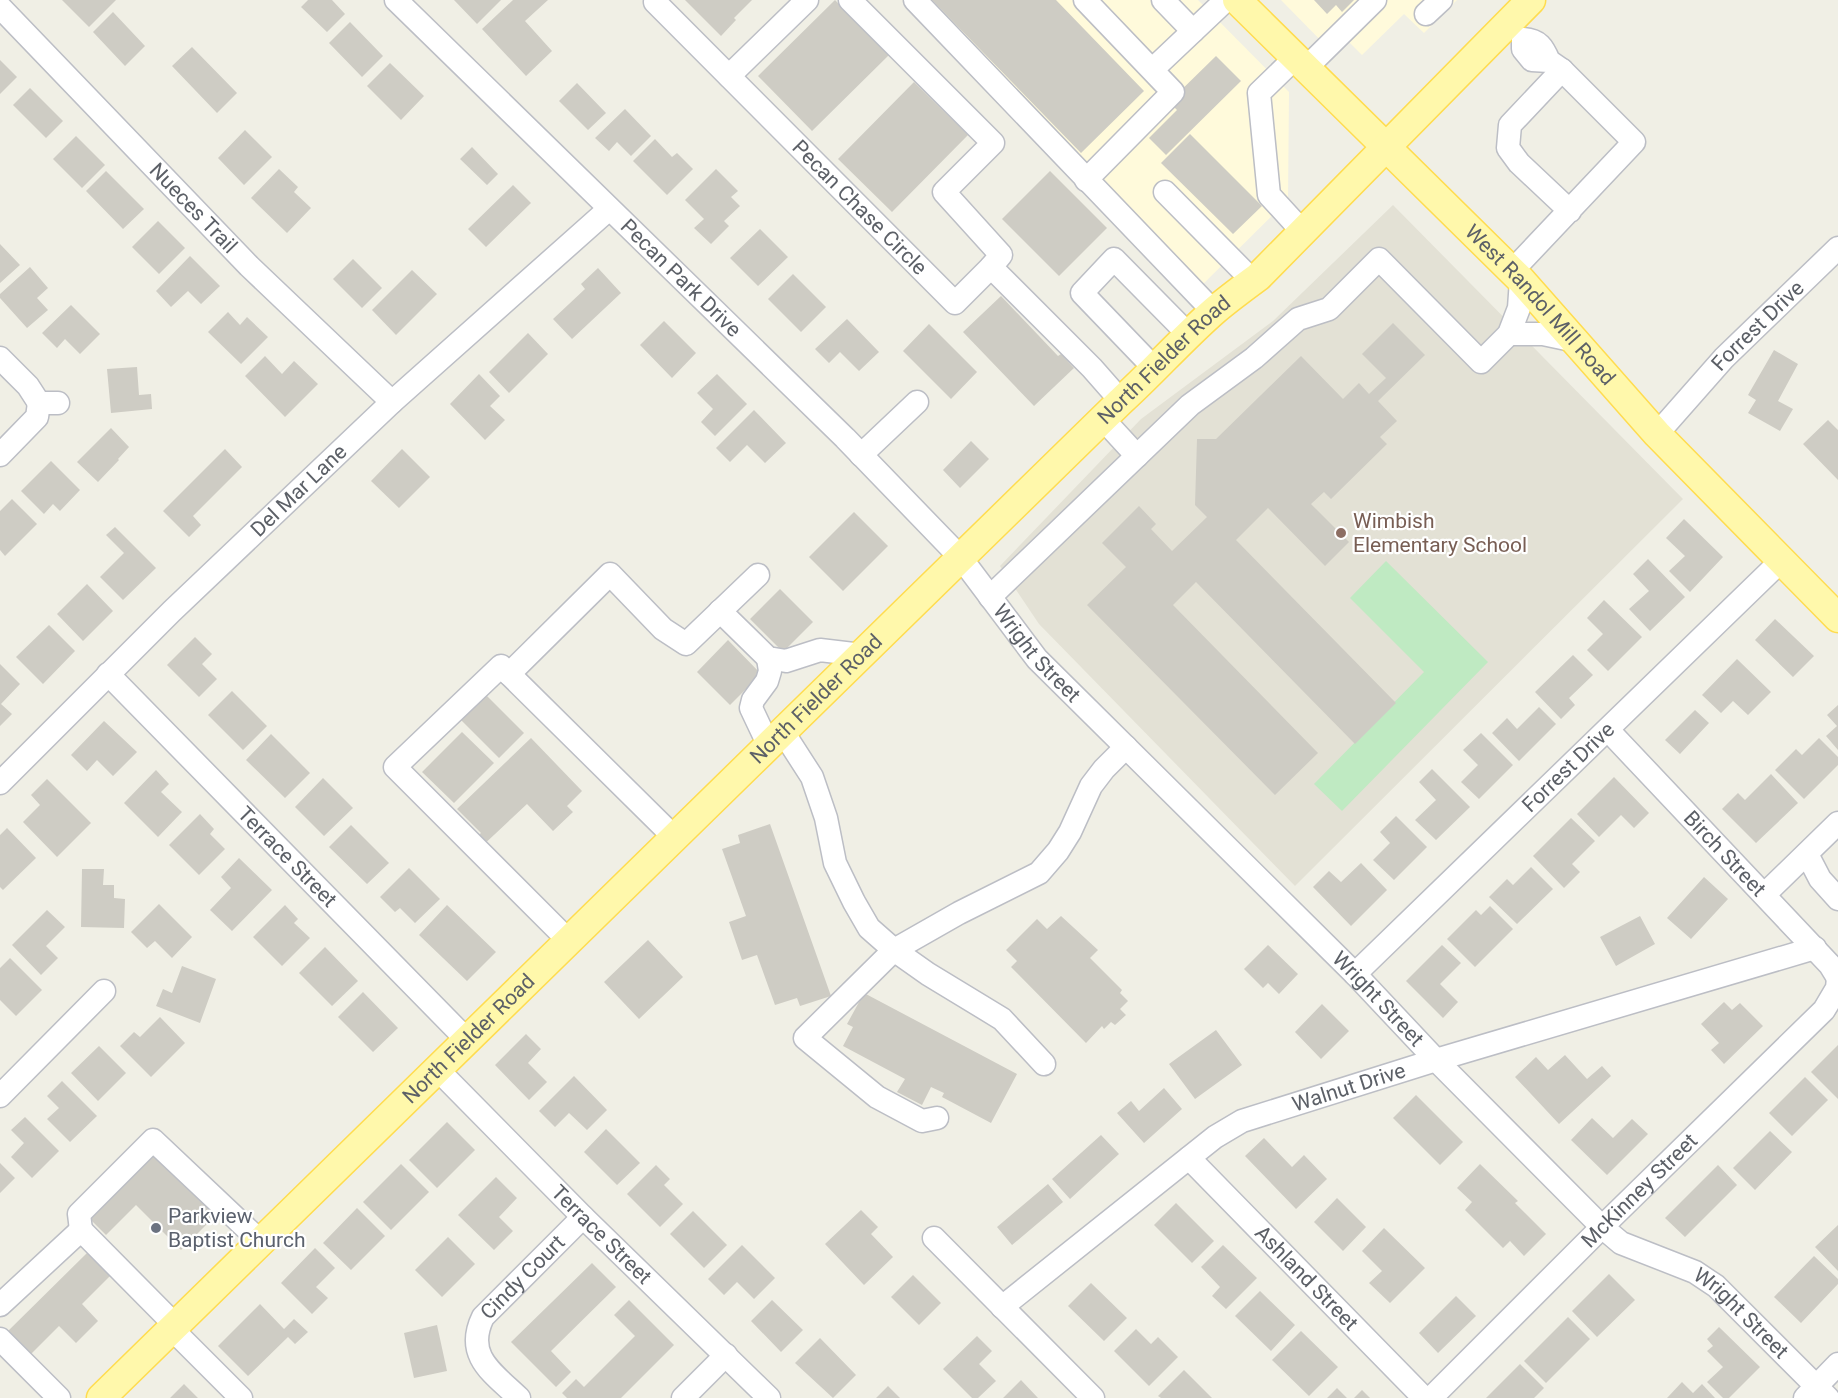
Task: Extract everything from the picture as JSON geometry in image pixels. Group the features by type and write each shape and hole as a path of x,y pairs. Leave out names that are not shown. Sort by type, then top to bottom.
{"main road":[{"name":"West Randol Mill Road","path":"1237,0 1516,276 1657,434 1838,618"},
{"name":"North Fielder Road","path":"102,1398 1112,410 1156,370 1189,335 1253,280 1386,146 1515,32 1531,0"}],"street":[{"name":"Pecan Park Drive","path":"396,0 861,455 961,558"},
{"path":"729,76 807,0"},
{"path":"850,0 993,143 944,192 1001,255 991,267 1092,368 1137,456"},
{"path":"915,0 1214,312"},
{"path":"1085,0 1173,92 1086,180"},
{"path":"1163,0 1193,31"},
{"path":"1153,69 1226,0"},
{"path":"1302,231 1269,195 1259,93 1300,64 1375,0"},
{"name":"Pecan Chase Circle","path":"655,2 955,303 991,267"},
{"name":"Nueces Trail","path":"0,7 249,266 392,402"},
{"path":"990,597 1190,405 1254,358 1298,319 1329,309 1379,259 1481,362 1509,334 1519,308 1516,276 1570,211 1634,142 1556,65 1543,47 1515,32"},
{"path":"1556,65 1510,125 1508,148 1519,163 1570,211"},
{"path":"1165,192 1253,280"},
{"name":"Del Mar Lane","path":"0,783 108,674 392,402 609,209"},
{"name":"Forrest Drive","path":"1657,434 1724,358 1838,248"},
{"path":"1156,370 1082,293 1114,259 1189,335"},
{"path":"1509,334 1543,334 1576,341"},
{"path":"0,358 48,403 0,455"},
{"path":"861,455 917,402"},
{"name":"Wright Street","path":"961,558 1037,659 1355,974 1436,1060 1602,1227 1621,1243 1695,1272 1716,1286 1816,1394"},
{"name":"Forrest Drive","path":"1355,974 1782,561"},
{"path":"509,674 610,574 663,629 686,644 758,575"},
{"path":"720,611 768,658 786,661 820,651 862,655"},
{"path":"768,658 770,671 767,681 753,700 751,708 776,739 812,777 826,818 835,862 869,928 894,950 928,974 1002,1019 1044,1064"},
{"path":"569,941 395,767 501,666 675,838"},
{"name":"Terrace Street","path":"108,674 467,1040"},
{"name":"Birch Street","path":"1608,730 1765,894 1830,965 1838,978"},
{"path":"937,1118 921,1121 877,1097 805,1038 894,950 1040,873 1064,842 1091,786 1126,747"},
{"path":"1765,894 1838,823"},
{"path":"1807,854 1821,879 1838,899"},
{"name":"Walnut Drive","path":"1002,1307 1215,1137 1242,1121 1436,1060 1815,948"},
{"name":"McKinney Street","path":"1431,1398 1824,1010 1837,988 1838,978"},
{"path":"0,1096 104,991"},
{"name":"Terrace Street","path":"438,1070 769,1398"},
{"path":"0,1305 80,1222 153,1140 261,1242"},
{"name":"Ashland Street","path":"1189,1158 1424,1398"},
{"name":"Cindy Court","path":"519,1398 483,1364 476,1348 476,1331 483,1317 583,1216"},
{"path":"80,1222 173,1327 242,1398"},
{"path":"934,1238 1093,1398"},
{"path":"0,1339 59,1398"},
{"path":"683,1398 726,1355"},
{"path":"1816,1394 1838,1364"}],"shaded area":[{"path":"902,0 1198,0 1289,92 1288,200 1193,294"},
{"path":"1281,0 1457,0 1424,33 1404,14 1362,55 1348,41 1334,54"},
{"name":"Wimbish Elementary School","path":"1393,205 1683,499 1295,886 1039,624 1000,566 1141,419 1273,321"}],"green space":[{"path":"1386,561 1488,662 1342,811 1314,784 1424,672 1350,598"}],"building":[{"path":"62,0 116,0 89,27"},
{"path":"308,0 332,0 345,14 327,32 301,7"},
{"path":"454,0 501,0 477,24"},
{"path":"513,0 548,0 525,21 552,51 526,76 482,29"},
{"path":"685,0 752,0 734,18 736,20 721,36"},
{"path":"835,0 889,55 812,131 758,76"},
{"path":"932,0 1056,0 1144,91 1081,153"},
{"path":"1314,0 1354,0 1342,12 1336,5 1327,14"},
{"path":"113,12 145,46 125,66 93,32"},
{"path":"350,22 383,56 362,77 329,43"},
{"path":"192,47 237,93 217,113 172,66"},
{"path":"1216,56 1241,81 1166,155 1149,138 1177,110 1169,102"},
{"path":"0,60 17,77 0,94"},
{"path":"390,63 424,96 401,120 367,86"},
{"path":"914,82 968,135 892,212 838,159"},
{"path":"577,83 606,113 588,130 559,101"},
{"path":"30,88 63,121 46,138 13,105"},
{"path":"625,109 651,136 631,156 617,142 609,151 595,138"},
{"path":"245,130 272,157 244,185 218,158"},
{"path":"1190,134 1262,206 1233,234 1161,163"},
{"path":"76,136 105,165 82,188 53,159"},
{"path":"655,139 672,157 677,153 693,169 667,195 633,161"},
{"path":"472,147 498,174 487,185 460,159"},
{"path":"279,169 298,187 294,192 311,208 287,233 251,198"},
{"path":"716,169 738,191 731,197 740,206 724,221 729,226 711,244 694,228 704,219 685,200"},
{"path":"106,171 144,209 123,229 86,191"},
{"path":"1050,171 1107,228 1059,276 1002,219"},
{"path":"513,185 531,203 486,247 468,229"},
{"path":"158,221 185,248 159,274 132,247"},
{"path":"760,229 788,257 758,286 730,258"},
{"path":"0,244 20,265 0,283"},
{"path":"190,256 220,286 201,304 188,291 171,307 156,291"},
{"path":"353,259 382,288 362,308 333,279"},
{"path":"30,267 48,288 37,298 48,310 27,328 0,298 0,294"},
{"path":"598,268 621,293 572,339 553,319 585,289 581,284"},
{"path":"412,270 437,294 396,335 372,310"},
{"path":"793,274 826,307 801,332 768,299"},
{"path":"1001,296 1058,356 1061,354 1074,368 1034,406 963,332"},
{"path":"71,305 100,334 80,354 65,339 57,348 42,333"},
{"path":"228,312 240,325 247,317 268,337 241,364 208,332"},
{"path":"847,319 879,352 859,371 840,352 829,363 815,349"},
{"path":"664,321 696,353 672,378 640,345"},
{"path":"1393,323 1425,355 1378,401 1397,421 1380,437 1387,444 1331,499 1324,492 1311,504 1349,542 1325,566 1268,508 1236,540 1396,703 1355,744 1196,582 1173,605 1318,753 1275,795 1087,605 1126,567 1102,543 1139,506 1156,524 1151,529 1172,551 1207,517 1195,505 1197,439 1216,439 1301,356 1343,399 1359,383 1369,394 1386,378 1362,354"},
{"path":"929,324 977,372 951,399 903,351"},
{"path":"528,333 548,354 509,393 489,372"},
{"path":"1774,350 1798,364 1778,401 1793,409 1780,431 1748,413 1756,400 1748,395"},
{"path":"265,356 282,374 294,361 318,384 285,417 245,376"},
{"path":"137,367 139,395 151,394 152,409 111,413 107,369"},
{"path":"479,374 500,396 490,406 505,420 485,440 450,404"},
{"path":"717,374 747,404 715,436 701,422 713,409 697,393"},
{"path":"754,410 786,443 765,463 747,445 730,462 716,448"},
{"path":"1828,420 1838,430 1838,480 1803,444"},
{"path":"111,428 129,447 98,482 77,462"},
{"path":"971,441 989,459 960,488 943,470"},
{"path":"225,449 242,467 193,516 201,525 189,537 163,511"},
{"path":"402,449 430,477 399,508 371,481"},
{"path":"51,461 80,490 60,511 53,504 44,514 21,491"},
{"path":"12,499 37,524 5,556 0,550 0,511"},
{"path":"854,512 888,546 843,591 809,557"},
{"path":"1684,519 1723,557 1690,592 1669,571 1685,556 1666,538"},
{"path":"115,527 156,568 123,600 100,577 124,553 106,535"},
{"path":"1648,559 1685,597 1650,631 1629,609 1649,591 1633,574"},
{"path":"87,584 113,611 83,641 57,614"},
{"path":"780,589 813,622 783,652 750,619"},
{"path":"1604,600 1642,637 1608,671 1587,650 1603,634 1587,618"},
{"path":"1775,619 1814,656 1793,677 1755,640"},
{"path":"49,625 75,651 43,684 16,657"},
{"path":"195,637 212,654 202,664 217,679 199,697 167,665"},
{"path":"728,640 761,674 730,705 697,672"},
{"path":"1573,655 1593,675 1569,698 1575,705 1561,719 1535,692"},
{"path":"1737,659 1771,692 1748,715 1733,701 1721,713 1702,695"},
{"path":"0,664 20,684 1,704 12,714 0,726"},
{"path":"480,689 524,733 499,758 455,714"},
{"path":"232,691 267,726 243,750 208,715"},
{"path":"1838,705 1838,750 1826,736 1837,726 1827,715"},
{"path":"1539,707 1556,724 1519,761 1492,733 1507,718 1517,729"},
{"path":"1695,710 1709,723 1680,754 1665,740"},
{"path":"104,721 137,752 113,776 97,760 87,771 71,755"},
{"path":"462,732 494,763 454,803 422,772"},
{"path":"1481,733 1513,765 1479,799 1461,782 1478,765 1463,750"},
{"path":"271,734 310,773 285,798 246,760"},
{"path":"531,738 582,791 567,806 573,812 553,831 527,804 479,849 472,841 481,833 457,809"},
{"path":"1819,738 1838,757 1838,765 1804,799 1775,770 1796,749 1802,755"},
{"path":"1432,769 1470,807 1436,840 1415,820 1436,800 1419,782"},
{"path":"156,770 169,784 161,792 182,812 158,837 124,803"},
{"path":"1771,774 1798,803 1756,843 1722,809 1738,793 1745,800"},
{"path":"1614,777 1649,813 1634,828 1621,815 1599,837 1577,814"},
{"path":"323,778 353,808 324,836 295,807"},
{"path":"47,779 91,823 57,857 23,822 40,805 31,795"},
{"path":"200,814 214,829 210,834 225,849 199,875 169,845"},
{"path":"1396,816 1427,847 1394,880 1373,860 1390,843 1380,832"},
{"path":"1571,818 1595,841 1572,864 1580,872 1564,888 1533,856"},
{"path":"770,824 831,996 800,1006 797,998 775,1005 757,955 742,960 729,922 746,916 722,849 740,843 738,835"},
{"path":"351,825 389,863 367,884 329,847"},
{"path":"7,828 36,858 3,890 0,887 0,835"},
{"path":"239,858 272,890 232,931 210,910 231,888 221,877"},
{"path":"1361,863 1387,890 1351,926 1313,887 1329,871 1341,882"},
{"path":"1531,867 1553,889 1517,924 1489,897 1507,879 1513,885"},
{"path":"409,868 440,899 415,923 400,908 395,912 380,897"},
{"path":"82,869 104,869 103,885 114,885 114,898 125,899 124,928 81,927"},
{"path":"1704,877 1728,899 1691,939 1667,918"},
{"path":"159,904 192,937 172,958 155,941 147,948 131,932"},
{"path":"285,905 298,919 294,923 310,938 282,966 253,937"},
{"path":"447,905 496,952 467,981 419,935"},
{"path":"1490,906 1513,929 1475,967 1447,939 1476,910 1481,915"},
{"path":"47,910 65,927 46,946 58,958 41,975 12,945"},
{"path":"1061,916 1098,950 1090,958 1122,990 1120,993 1128,1001 1120,1009 1126,1015 1115,1025 1111,1022 1104,1029 1102,1026 1086,1043 1011,967 1017,961 1006,950 1037,919 1047,929"},
{"path":"1640,916 1655,944 1616,966 1600,937"},
{"path":"648,940 683,977 639,1019 604,982"},
{"path":"1268,945 1298,974 1279,994 1268,983 1263,988 1244,969"},
{"path":"1442,945 1461,963 1440,984 1458,1002 1443,1018 1406,981"},
{"path":"325,947 358,981 332,1006 299,973"},
{"path":"10,958 42,990 16,1016 0,1000 0,968"},
{"path":"182,966 216,979 200,1023 156,1006 163,989 172,993"},
{"path":"363,992 398,1028 373,1052 338,1017"},
{"path":"864,993 1017,1074 991,1123 942,1097 944,1093 931,1087 922,1105 897,1092 905,1079 843,1046 853,1027 847,1024"},
{"path":"1724,1002 1732,1010 1740,1003 1763,1026 1724,1064 1711,1050 1719,1043 1701,1024"},
{"path":"1322,1004 1349,1031 1321,1059 1295,1032"},
{"path":"160,1017 185,1043 151,1077 120,1046 134,1032 140,1037"},
{"path":"1216,1030 1242,1065 1195,1099 1169,1064"},
{"path":"526,1034 541,1049 528,1063 547,1082 529,1100 495,1065"},
{"path":"1838,1045 1838,1099 1811,1072"},
{"path":"99,1046 126,1073 98,1101 71,1073"},
{"path":"1565,1055 1587,1079 1602,1066 1611,1076 1559,1124 1515,1077 1536,1057 1548,1070"},
{"path":"574,1076 607,1110 587,1130 569,1113 555,1127 539,1111"},
{"path":"1805,1077 1828,1100 1792,1136 1769,1113"},
{"path":"62,1081 97,1116 70,1142 47,1119 59,1108 47,1096"},
{"path":"1164,1088 1182,1109 1144,1143 1117,1113 1131,1101 1139,1111"},
{"path":"1416,1095 1463,1142 1440,1165 1393,1118"},
{"path":"25,1117 59,1151 32,1178 11,1157 24,1143 11,1130"},
{"path":"1592,1118 1613,1138 1632,1119 1648,1134 1607,1175 1571,1140"},
{"path":"447,1122 475,1150 437,1188 409,1160"},
{"path":"606,1129 640,1163 617,1185 584,1152"},
{"path":"1770,1131 1792,1152 1755,1190 1733,1168"},
{"path":"1101,1135 1119,1154 1070,1199 1052,1179"},
{"path":"1264,1138 1292,1167 1304,1155 1327,1179 1296,1209 1245,1156"},
{"path":"153,1152 216,1215 181,1250 136,1205 106,1235 88,1217"},
{"path":"0,1163 15,1178 0,1193"},
{"path":"401,1164 429,1192 391,1230 363,1202"},
{"path":"1480,1164 1518,1201 1515,1203 1546,1234 1524,1256 1510,1241 1503,1248 1465,1210 1472,1202 1457,1188"},
{"path":"656,1165 670,1179 664,1185 683,1204 660,1227 627,1194"},
{"path":"1718,1165 1737,1185 1685,1237 1665,1218"},
{"path":"496,1177 517,1198 499,1217 513,1231 494,1250 458,1215"},
{"path":"1048,1184 1063,1202 1012,1245 997,1227"},
{"path":"1337,1198 1366,1227 1343,1251 1314,1222"},
{"path":"1176,1203 1214,1241 1192,1263 1154,1225"},
{"path":"357,1208 385,1236 351,1270 323,1243"},
{"path":"861,1210 878,1227 871,1234 893,1257 864,1285 825,1244"},
{"path":"693,1211 727,1245 704,1268 670,1234"},
{"path":"1838,1225 1838,1271 1815,1247"},
{"path":"1384,1228 1425,1268 1390,1303 1369,1283 1382,1271 1362,1251"},
{"path":"448,1237 475,1264 442,1297 415,1270"},
{"path":"742,1245 775,1278 754,1299 737,1282 724,1295 708,1279"},
{"path":"1223,1245 1257,1278 1226,1309 1212,1296 1220,1287 1201,1267"},
{"path":"315,1248 335,1268 316,1287 328,1298 312,1314 281,1283"},
{"path":"87,1253 110,1276 82,1304 98,1321 76,1343 59,1326 31,1354 8,1331"},
{"path":"1814,1256 1838,1279 1838,1284 1801,1323 1774,1297"},
{"path":"592,1263 616,1287 551,1351 571,1372 556,1387 511,1342"},
{"path":"1609,1274 1635,1300 1597,1337 1572,1311"},
{"path":"913,1275 941,1303 919,1325 891,1297"},
{"path":"1091,1283 1127,1318 1104,1341 1068,1306"},
{"path":"1260,1291 1295,1325 1271,1351 1235,1316"},
{"path":"1456,1296 1476,1316 1438,1353 1419,1333"},
{"path":"629,1300 674,1345 621,1398 567,1398 562,1393 576,1379 584,1387 635,1336 614,1315"},
{"path":"772,1300 803,1330 781,1352 751,1321"},
{"path":"260,1304 284,1329 294,1319 308,1332 295,1344 288,1337 248,1376 218,1346"},
{"path":"1568,1317 1590,1339 1546,1383 1524,1361"},
{"path":"437,1325 447,1371 414,1378 404,1333"},
{"path":"1719,1327 1760,1367 1729,1398 1723,1398 1707,1382 1723,1367 1707,1351 1713,1346 1707,1339"},
{"path":"1136,1329 1151,1344 1158,1337 1178,1357 1149,1386 1114,1351"},
{"path":"1301,1331 1338,1367 1309,1396 1272,1360"},
{"path":"977,1336 992,1351 979,1364 996,1381 978,1398 972,1398 943,1369"},
{"path":"820,1338 856,1375 833,1398 795,1363"},
{"path":"1520,1364 1544,1388 1534,1398 1486,1398"},
{"path":"1184,1370 1212,1398 1161,1398 1158,1396"},
{"path":"1021,1380 1038,1398 1003,1398"},
{"path":"1682,1382 1693,1393 1702,1384 1715,1398 1667,1398"},
{"path":"184,1384 198,1398 170,1398"},
{"path":"888,1386 900,1398 876,1398"},
{"path":"1337,1388 1347,1398 1327,1398"},
{"path":"1362,1390 1370,1398 1354,1398"}],"place":[{"name":"Wimbish Elementary School","path":"1341,533"},
{"name":"Parkview Baptist Church","path":"156,1228"}]}
